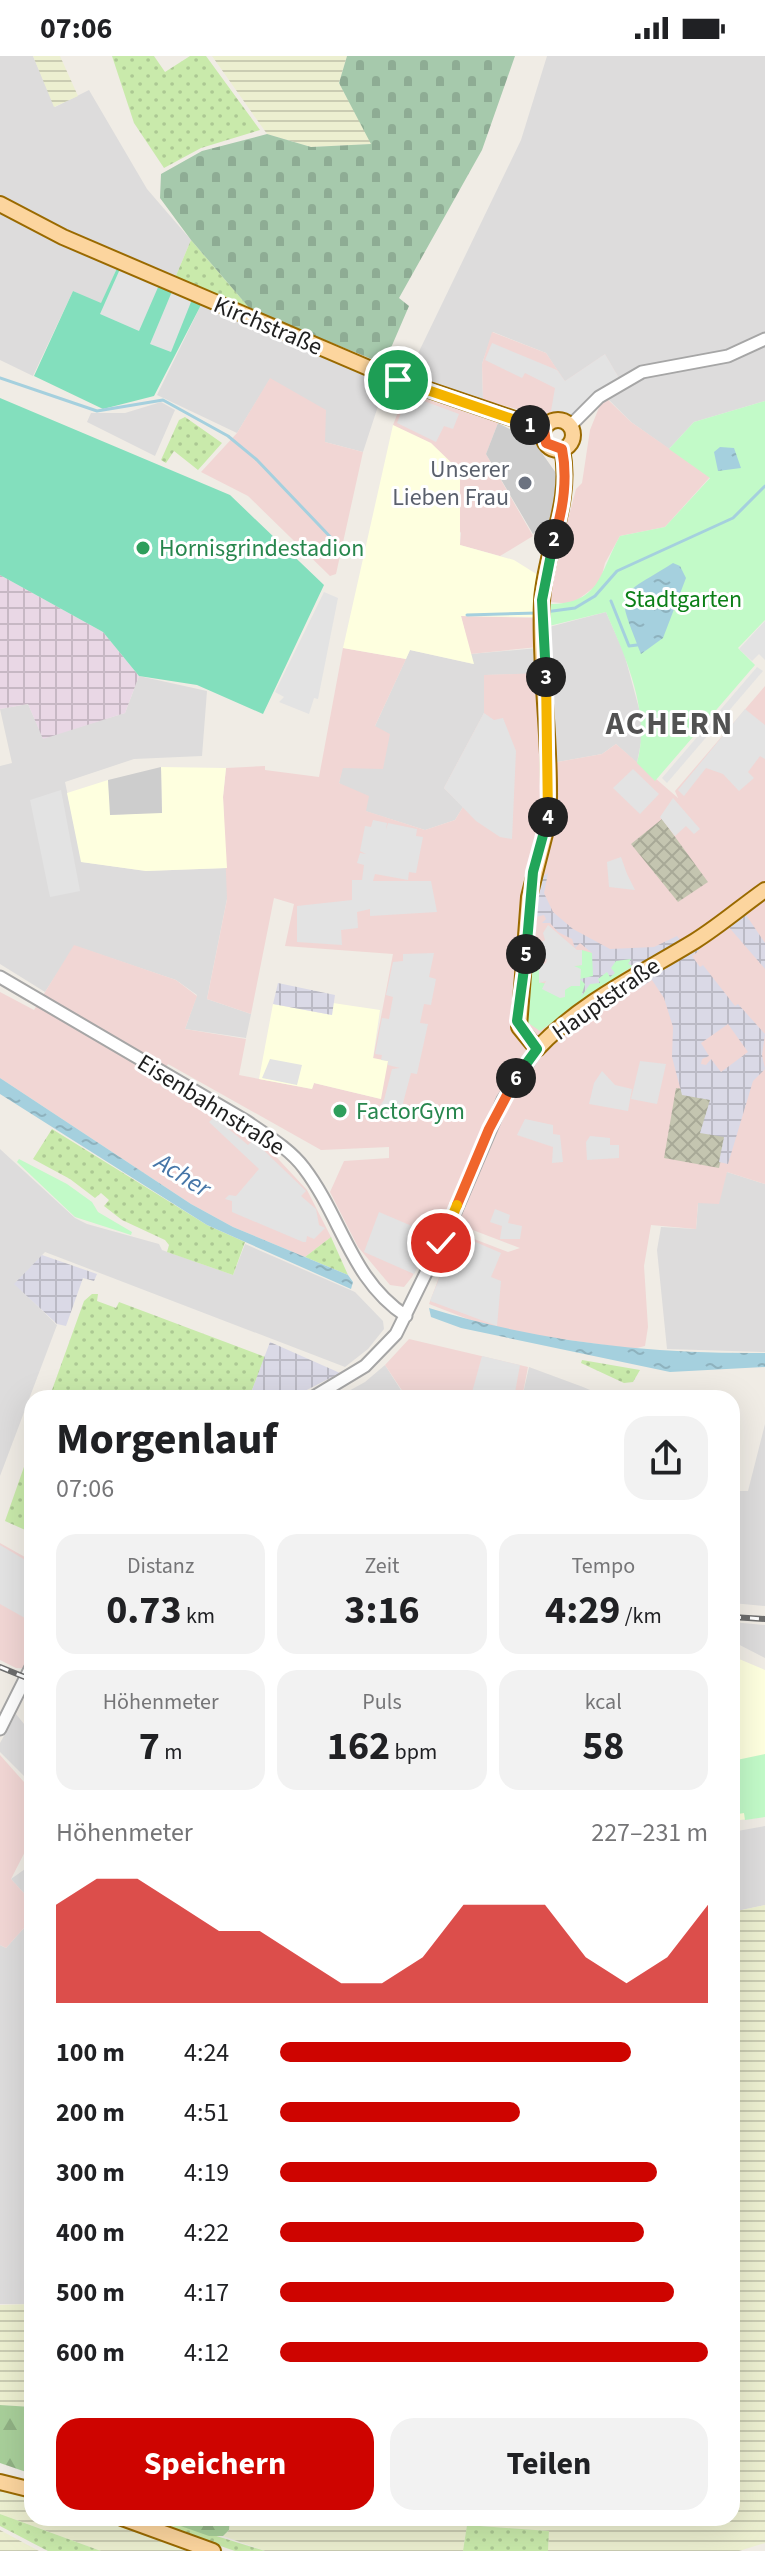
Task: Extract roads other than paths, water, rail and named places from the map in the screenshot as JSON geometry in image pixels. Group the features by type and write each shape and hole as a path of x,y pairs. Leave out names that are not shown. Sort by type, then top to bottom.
{"main road":[{"name":"Kirchstraße","path":"0,204 63,237 385,375 544,429"},
{"path":"537,1049 517,1021 528,936 529,897 547,826 549,799 542,603 546,566 563,501 562,449 571,441 570,426 556,420 544,429 548,446 562,449"},
{"name":"Hauptstraße","path":"537,1049 566,1021 643,970 698,939 765,890"},
{"path":"0,2482 24,2488"},
{"path":"144,2526 213,2551"}],"street":[{"path":"570,426 599,397 642,372 728,356 765,339"},
{"name":"Eisenbahnstraße","path":"0,977 233,1113 281,1146 308,1173 368,1282 406,1316"},
{"name":"Hauptstraße","path":"324,1390 379,1355 406,1316 503,1100 537,1049"},
{"path":"0,1729 24,1681"}],"water":[{"path":"720,447 734,448 741,468 718,471 714,452"},
{"path":"673,563 680,566 686,578 663,638 641,654 627,617 626,598 630,591"},
{"path":"0,1078 191,1204 233,1227 348,1275 353,1282 351,1289 207,1225 0,1094"},
{"path":"429,1308 512,1330 596,1344 680,1351 765,1353 765,1367 670,1372 461,1328 431,1317"}],"waterway":[{"path":"0,378 97,411 163,400 228,436 257,460 338,545"},
{"path":"545,612 575,608 595,596 617,571 733,518 765,486"},
{"path":"611,601 629,646 637,645"},
{"path":"467,615 538,613"}],"railway":[{"path":"740,1617 765,1619"},
{"path":"0,1667 24,1677"}],"place":[{"name":"Unserer Lieben Frau","path":"525,483"},
{"name":"Hornisgrindestadion","path":"143,548"},
{"name":"FactorGym","path":"340,1111"}],"district":[{"name":"ACHERN","path":"670,724"}],"park label":[{"name":"Stadtgarten","path":"683,599"}],"water label":[{"name":"Acher","path":"183,1175"}]}
